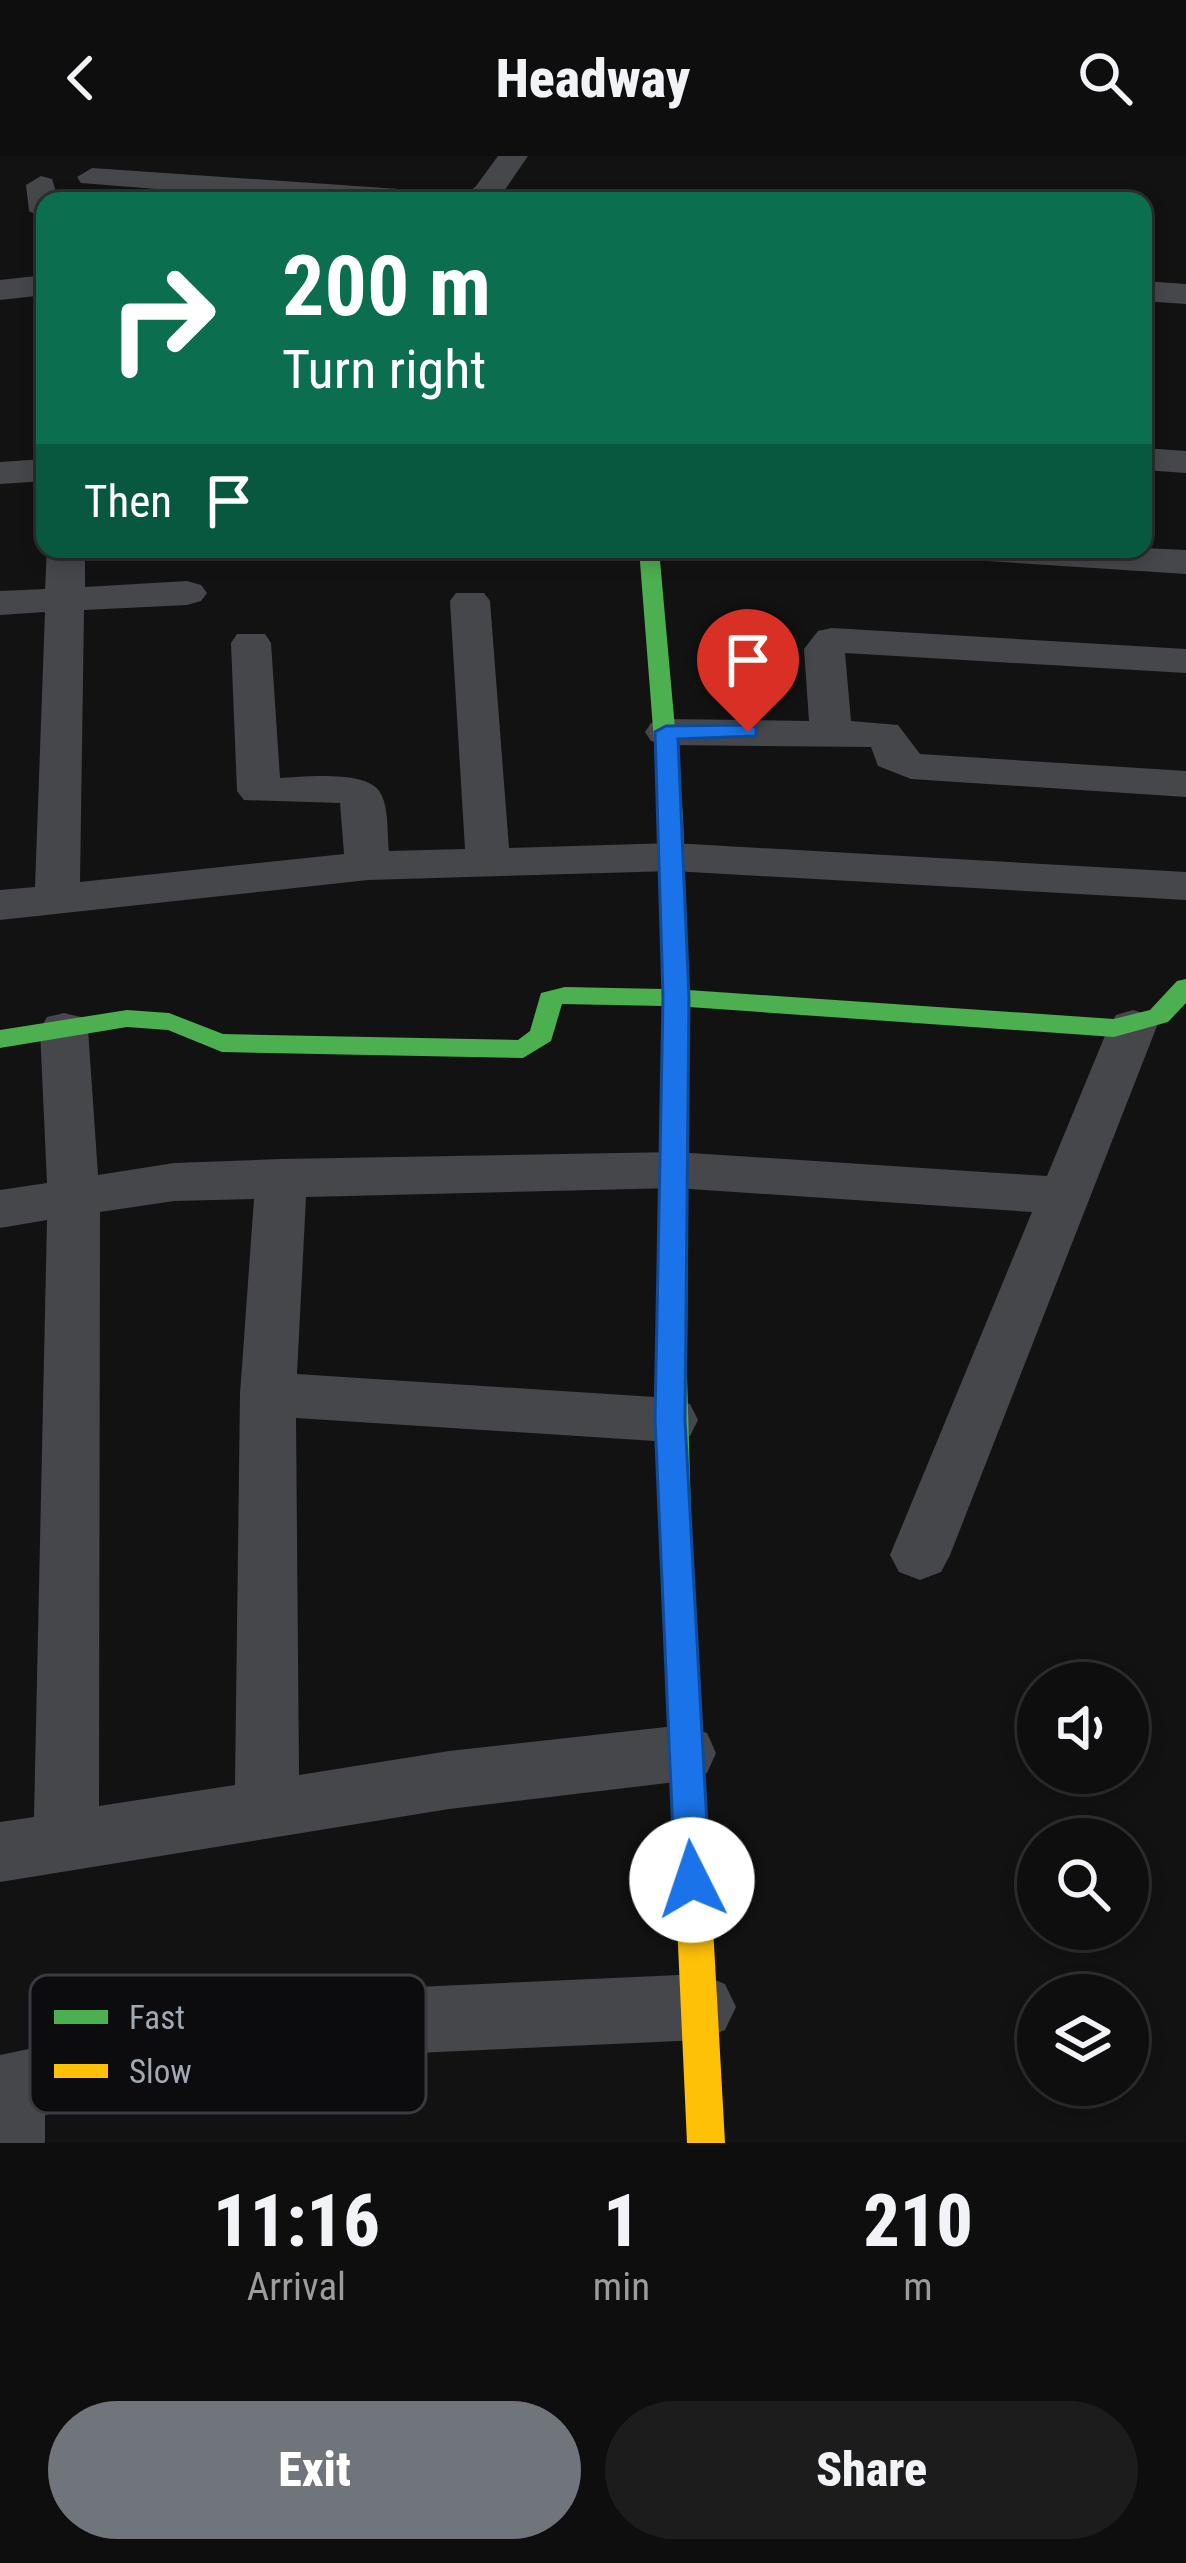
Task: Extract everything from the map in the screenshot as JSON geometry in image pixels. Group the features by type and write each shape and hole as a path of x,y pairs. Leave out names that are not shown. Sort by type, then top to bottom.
{"street":[{"path":"191,184 214,156"},
{"path":"488,192 512,156"},
{"path":"84,166 191,184 310,192"},
{"path":"84,166 108,192"},
{"path":"0,290 36,286"},
{"path":"1152,292 1186,294"},
{"path":"1152,459 1186,461"},
{"path":"0,473 36,471"},
{"path":"57,898 66,558"},
{"path":"650,558 673,857 676,998 670,1420 706,2143"},
{"path":"1120,558 1186,562"},
{"path":"0,602 187,593"},
{"path":"470,601 488,863"},
{"path":"831,731 824,649 832,640 1186,661"},
{"path":"251,643 259,791 280,795 348,790 361,796 368,866"},
{"path":"666,732 831,731 889,736 893,757 911,766 1186,784"},
{"path":"0,904 368,866 673,857 1186,886"},
{"path":"0,1039 148,1020 178,1023 194,1036 222,1043 523,1049 537,1044 546,1033 550,999 676,998 1133,1026 1159,1016 1186,987"},
{"path":"920,1556 1133,1026"},
{"path":"64,1029 74,1197 66,1841"},
{"path":"0,1209 174,1182 675,1170 1065,1196"},
{"path":"266,1810 268,1394 281,1177"},
{"path":"268,1394 670,1420"},
{"path":"0,1852 448,1780 684,1753"},
{"path":"426,2020 701,2007"}],"traffic: fast":[{"path":"650,558 669,780 676,943 672,1375 676,1548"},
{"path":"0,1039 127,1018 169,1022 222,1043 523,1049 542,1035 550,999 565,995 676,998 1114,1028 1159,1016 1186,987"}],"traffic: slow":[{"path":"676,1548 706,2143"}],"route":[{"path":"692,1880 670,1420 676,998 666,732 748,732"}]}
